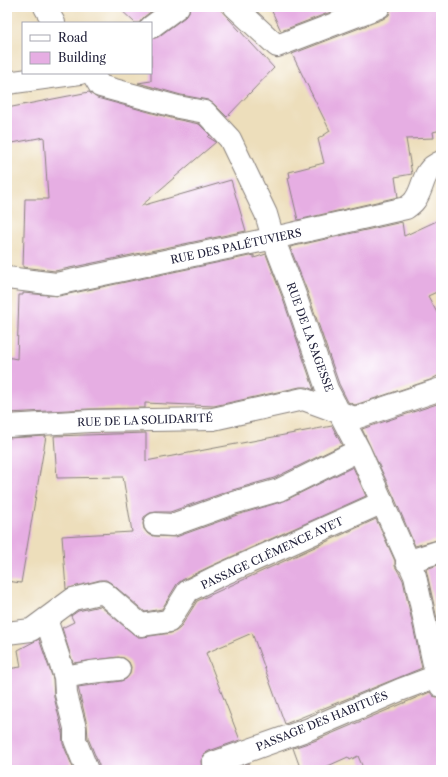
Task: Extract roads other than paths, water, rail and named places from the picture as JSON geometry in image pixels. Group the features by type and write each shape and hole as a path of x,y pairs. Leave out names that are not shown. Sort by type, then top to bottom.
{"street":[{"path":"45,7 53,22"},
{"path":"152,26 178,7"},
{"path":"235,7 277,46 379,7"},
{"path":"7,83 73,74"},
{"name":"RUE DE LA SAGESSE","path":"93,74 100,86 178,108 205,112 230,139 266,214 273,238 296,295 320,370 328,389 359,450 415,576 438,674"},
{"name":"RUE DES PALÉTUVIERS","path":"7,278 56,284 406,208 415,200 427,173 441,162"},
{"name":"RUE DE LA SOLIDARITÉ","path":"7,426 90,421 212,419 303,400 355,418 441,389"},
{"path":"154,524 172,525 233,503 279,490 359,450"},
{"name":"PASSAGE CLÉMENCE AYET","path":"7,633 31,630 72,599 103,592 141,625 169,621 188,591 382,502"},
{"path":"408,562 441,551"},
{"path":"46,619 65,677 66,694 75,728 75,740 87,770"},
{"path":"65,677 119,669"},
{"name":"PASSAGE DES HABITUÉS","path":"215,770 213,763 308,728 438,674"}]}
